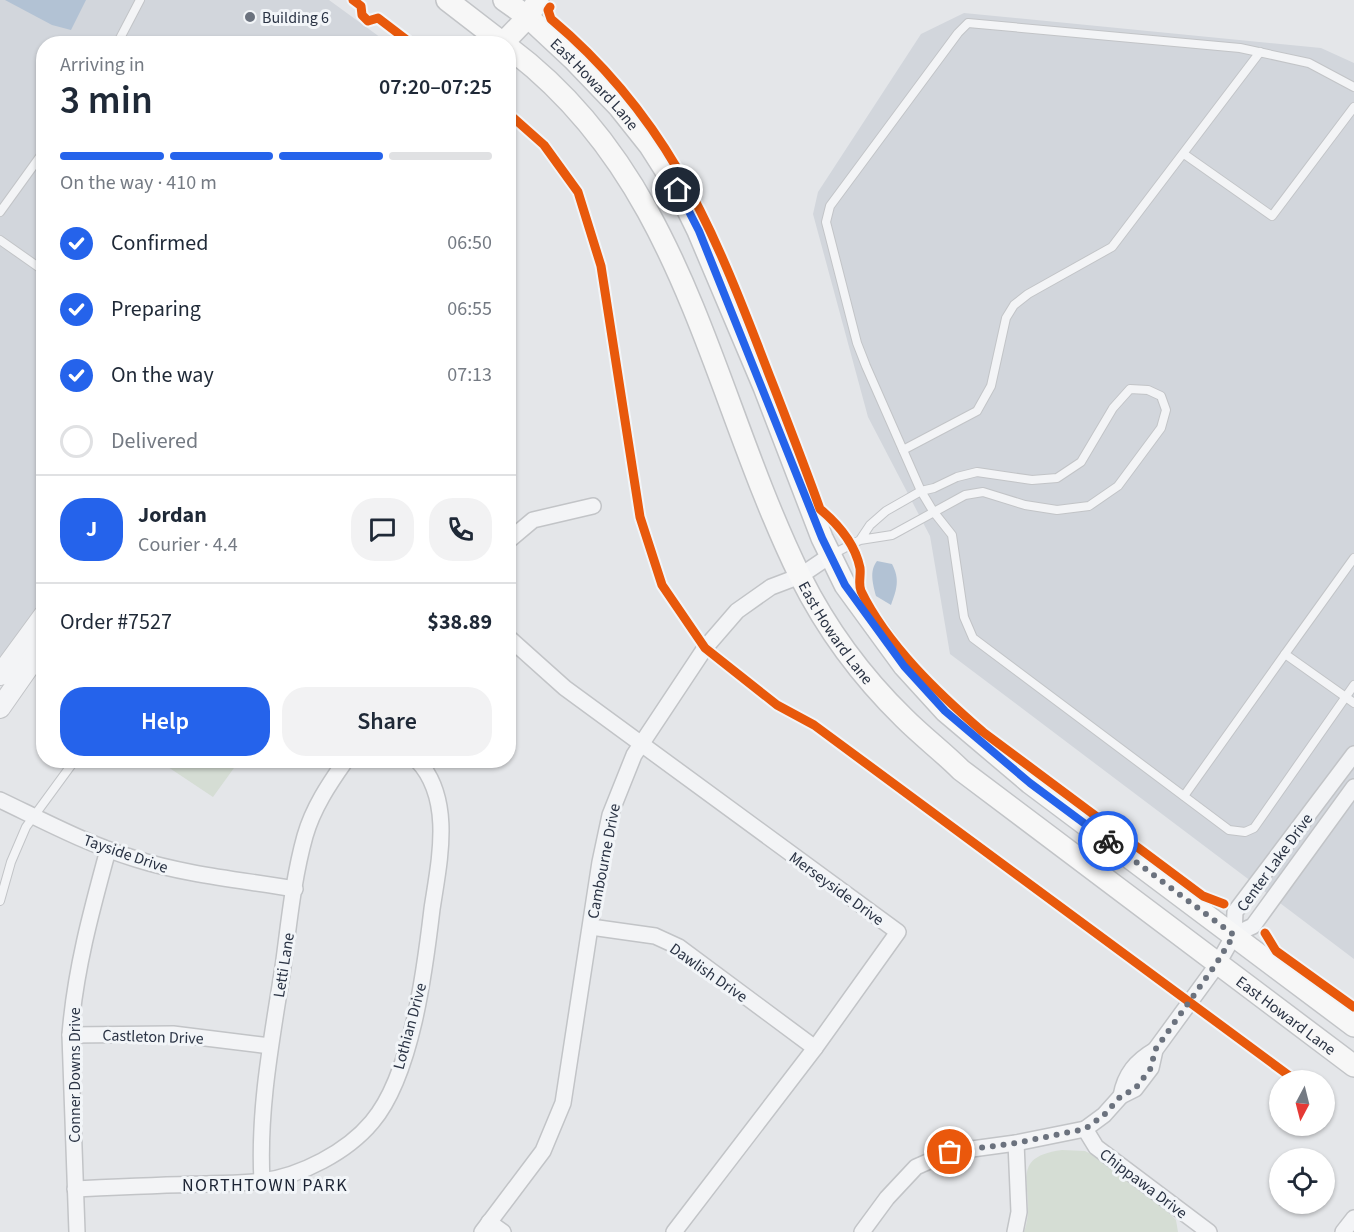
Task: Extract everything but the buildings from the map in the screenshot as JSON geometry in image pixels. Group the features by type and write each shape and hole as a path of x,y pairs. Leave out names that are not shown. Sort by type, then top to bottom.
{"main road":[{"path":"447,0 490,36"},
{"path":"499,36 519,5"},
{"name":"East Howard Lane","path":"519,5 573,58 619,108 650,146 678,190 699,231 831,555 851,594 904,666 945,711 1030,783 1354,1026"},
{"name":"East Howard Lane","path":"516,54 566,96 611,148 642,199 670,252 800,576 836,637 904,718 962,770 1354,1066"}],"street":[{"path":"516,534 532,520 593,506"},
{"name":"Cambourne Drive","path":"485,1227 543,1151 561,1107 610,815 620,784 641,743 705,648 738,612 771,587 800,576 831,555"},
{"path":"0,675 36,626"},
{"name":"Merseyside Drive","path":"516,644 565,688 898,932 814,1048 674,1232"},
{"path":"0,708 36,656"},
{"name":"Center Lake Drive","path":"1354,754 1235,912 1234,935 1253,926 1354,787"},
{"name":"Letti Lane","path":"262,1181 260,1139 270,1046 295,889 310,825 322,793 340,768"},
{"name":"Lothian Drive","path":"75,1189 262,1181 299,1172 351,1141 373,1122 388,1095 405,1053 428,941 441,841 440,811 434,789 422,768"},
{"name":"Tayside Drive","path":"0,801 108,850 172,869 295,889"},
{"name":"Conner Downs Drive","path":"77,1232 70,1035 82,947 108,850"},
{"name":"Dawlish Drive","path":"591,927 655,936 679,947 814,1048"},
{"path":"862,1232 887,1198 916,1167 950,1152 1016,1143 1085,1129 1104,1115 1127,1088 1151,1068 1155,1050 1234,935"},
{"name":"Castleton Drive","path":"70,1035 172,1034 270,1046"},
{"name":"Chippawa Drive","path":"1085,1129 1096,1147 1191,1227 1209,1232"},
{"path":"1015,1232 1019,1212 1016,1143"},
{"path":"1343,1232 1354,1218"},
{"path":"485,1227 503,1232"}],"lane":[{"path":"121,36 140,0"},
{"path":"1354,87 1309,63 1260,51 983,22 968,23 958,33 831,206 826,222 857,343 921,491 933,512 952,535 964,617 973,638 1229,830 1245,832 1254,828 1354,685"},
{"path":"903,450 977,411 991,386 1006,318 1014,305 1028,294 1112,247 1260,51"},
{"path":"1184,154 1272,216 1354,107"},
{"path":"0,212 36,162"},
{"path":"0,240 36,265"},
{"path":"831,555 860,540 892,535 957,497 982,492 1025,505 1057,510 1089,506 1118,486 1161,428 1166,410 1161,396 1148,390 1130,390 1113,408 1081,462 1057,478 1032,480 977,472 957,477 921,491 886,511 870,525 860,540"},
{"path":"1184,796 1354,558"},
{"path":"1285,654 1354,703"},
{"path":"0,901 11,862 34,816 69,768"}],"shaded area":[{"path":"0,0 329,0 378,36 36,36 36,617 0,666"},
{"path":"964,13 1321,48 1354,63 1354,959 950,654 930,536 868,417 813,214 818,192 921,34"},
{"path":"170,768 234,768 213,797"},
{"path":"1062,1150 1085,1151 1095,1156 1168,1212 1176,1220 1178,1232 1024,1232 1028,1217 1026,1178 1028,1168 1033,1160 1044,1154"}],"water":[{"path":"5,0 86,0 71,30 52,25"},
{"path":"877,561 892,564 896,574 897,584 891,605 876,596 872,573"}],"cycle path":[{"path":"353,0 361,6 362,15 368,21 378,18 402,36"},
{"path":"550,7 548,10 551,19 590,55 624,92 653,130 701,212 741,302 820,509 850,542 858,559 861,591 899,649 949,702 983,732 1203,896 1224,904"},
{"path":"516,120 544,145 578,192 601,266 640,517 662,585 705,648 777,705 814,725 1281,1070"},
{"path":"1265,933 1276,951 1354,1007"}],"way so far":[{"path":"950,1152 1016,1143 1085,1129 1104,1115 1121,1096 1135,1089 1151,1068 1155,1050 1234,935 1108,841"}],"place":[{"name":"Building 6","path":"250,17"}],"district":[{"name":"NORTHTOWN PARK","path":"265,1185"}],"route":[{"path":"678,190 699,231 764,387 822,538 845,585 904,666 945,711 1030,783 1108,841"}]}
